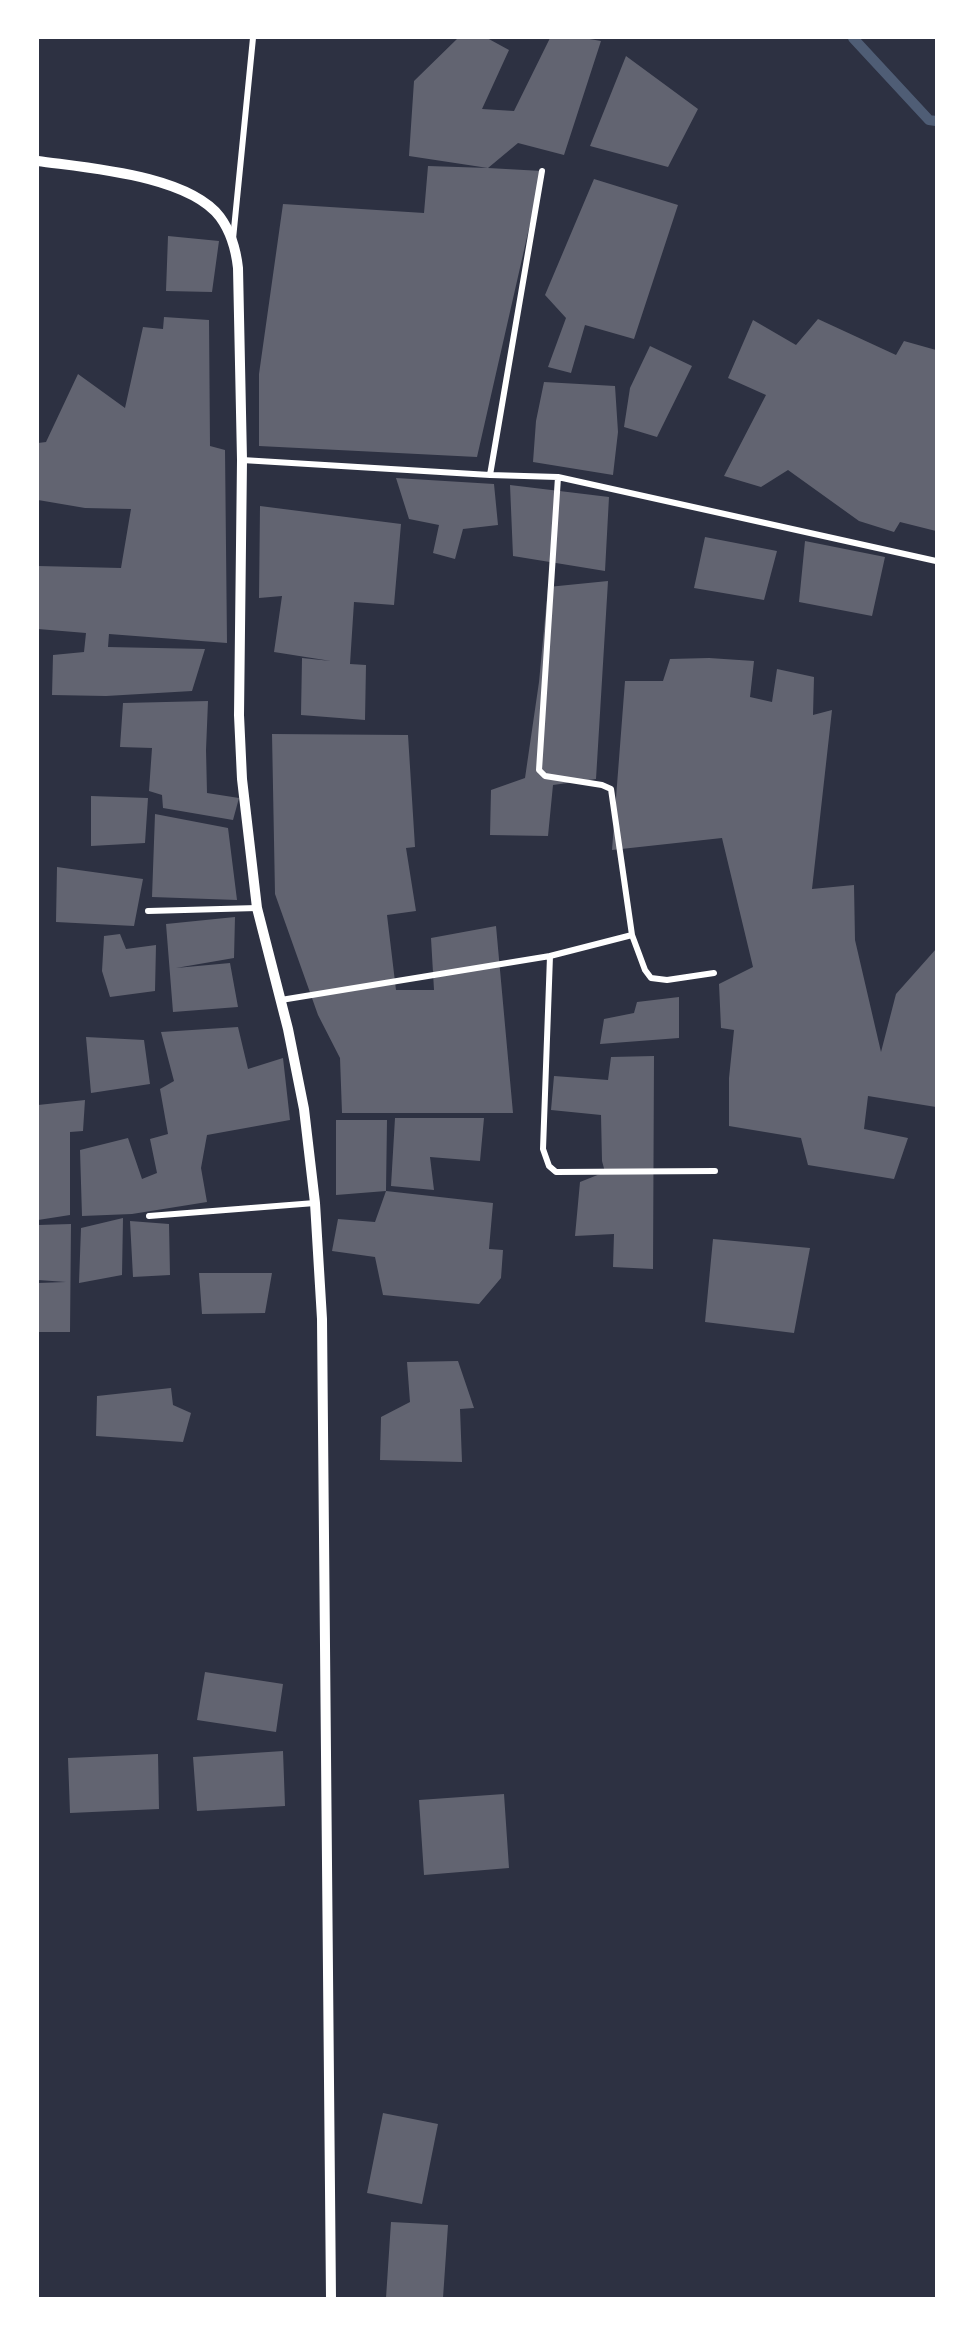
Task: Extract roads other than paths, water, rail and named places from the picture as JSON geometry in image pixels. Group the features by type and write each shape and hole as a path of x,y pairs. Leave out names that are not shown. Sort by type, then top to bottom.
{"street":[{"path":"254,38 233,242 240,289 242,460 239,715 242,779 257,908 304,1109 315,1203 322,1319 331,2298"},
{"path":"38,161 137,176 192,196 207,204 219,215 233,242"},
{"path":"490,475 542,171"},
{"path":"242,460 558,477 936,561"},
{"path":"558,477 539,770 545,776 609,786 611,789 632,935 645,970 651,978 668,980 714,973"},
{"path":"148,911 257,908"},
{"path":"280,1000 550,956 632,935"},
{"path":"550,956 543,1149 549,1166 556,1172 565,1173 716,1171"},
{"path":"149,1216 315,1203"}],"waterway":[{"path":"853,38 929,120 936,121"}]}
